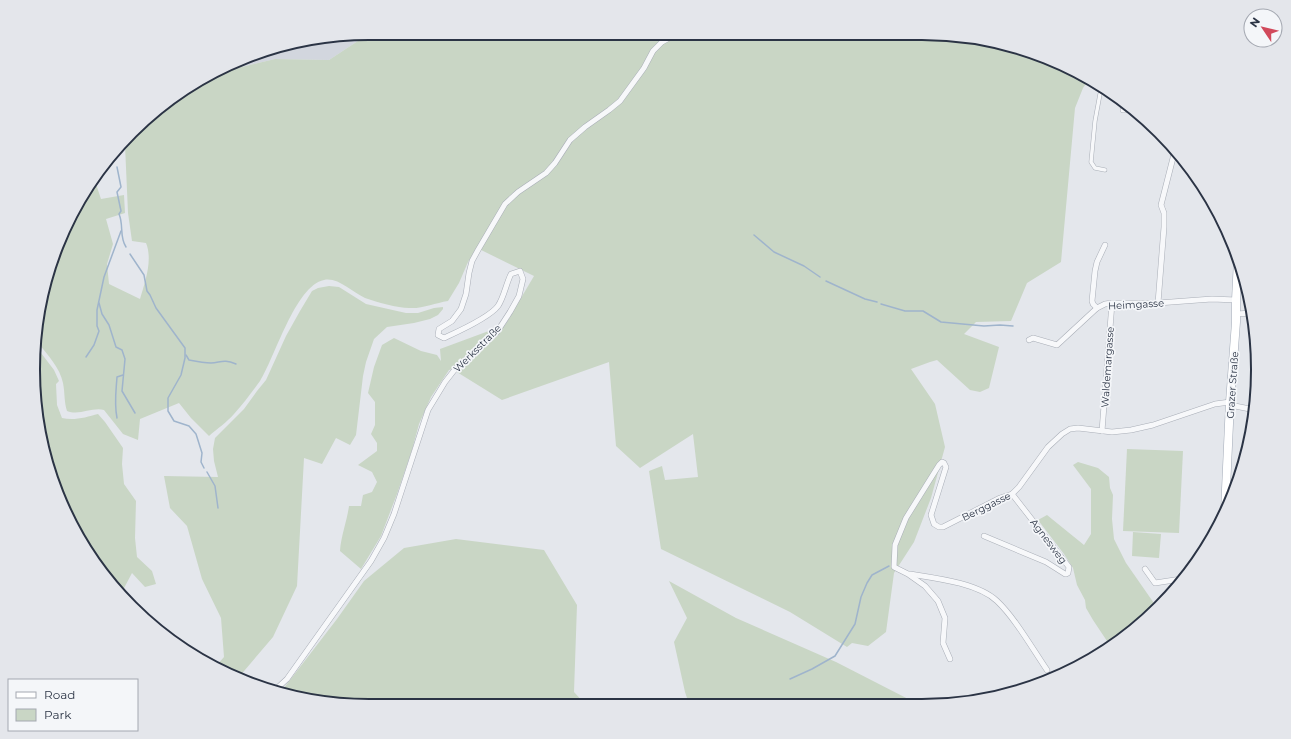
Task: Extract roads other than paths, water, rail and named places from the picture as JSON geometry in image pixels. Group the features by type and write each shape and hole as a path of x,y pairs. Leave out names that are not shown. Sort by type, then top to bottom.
{"main road":[{"name":"Grazer Straße","path":"1226,497 1237,275"}],"street":[{"name":"Werksstraße","path":"279,686 287,679 368,566 384,538 407,476 428,410 436,396 456,368 497,332 519,296 523,279 520,271 511,274 498,307 487,316 444,338 438,335 439,329 452,321 461,309 466,294 472,261 505,204 518,192 546,173 556,163 570,140 585,126 609,110 620,100 644,68 653,51 666,40"},
{"path":"1100,94 1095,121 1091,162 1094,168 1105,170"},
{"path":"1158,303 1164,227 1164,213 1161,206 1173,157"},
{"path":"1098,308 1092,301 1095,271 1097,262 1105,245"},
{"name":"Heimgasse","path":"1029,340 1033,338 1057,345 1098,308 1105,304 1158,303 1212,299 1236,300"},
{"name":"Waldemargasse","path":"1102,431 1112,303"},
{"path":"1236,314 1246,313"},
{"name":"Berggasse","path":"950,659 943,643 946,618 938,601 925,586 908,574 894,567 895,545 906,518 928,481 942,462 946,467 931,515 934,524 939,528 943,528 1000,498 1012,494 1019,487 1048,447 1070,429 1078,428 1102,431 1131,430 1165,422 1215,404 1230,404"},
{"path":"1230,404 1248,408"},
{"name":"Agnesweg","path":"984,536 1046,562 1064,574 1068,573 1069,568 1012,494"},
{"path":"1145,569 1155,584 1175,580"},
{"path":"908,574 948,580 983,591 996,600 1015,623 1047,670"}],"waterway":[{"path":"117,167 121,187 117,192 121,211 119,214 123,239 126,247"},
{"path":"86,357 94,345 99,331 97,326 97,310 104,277 121,231"},
{"path":"754,235 774,252 804,266 820,277"},
{"path":"130,254 144,275 147,291 156,308 185,348 185,358 181,375 168,398 168,411 174,421 189,426 196,434 202,453 201,462 204,468"},
{"path":"826,281 865,299 877,302"},
{"path":"99,303 102,314 109,325 116,347 122,350 125,359 122,391 135,413"},
{"path":"881,304 905,311 923,311 941,322 984,326 1013,326"},
{"path":"186,355 189,360 194,361 211,363 226,361 236,364"},
{"path":"117,418 115,402 117,377 123,375"},
{"path":"207,472 215,486 218,508"},
{"path":"790,679 835,656 855,624 861,597 867,583 872,575 889,566"}]}
